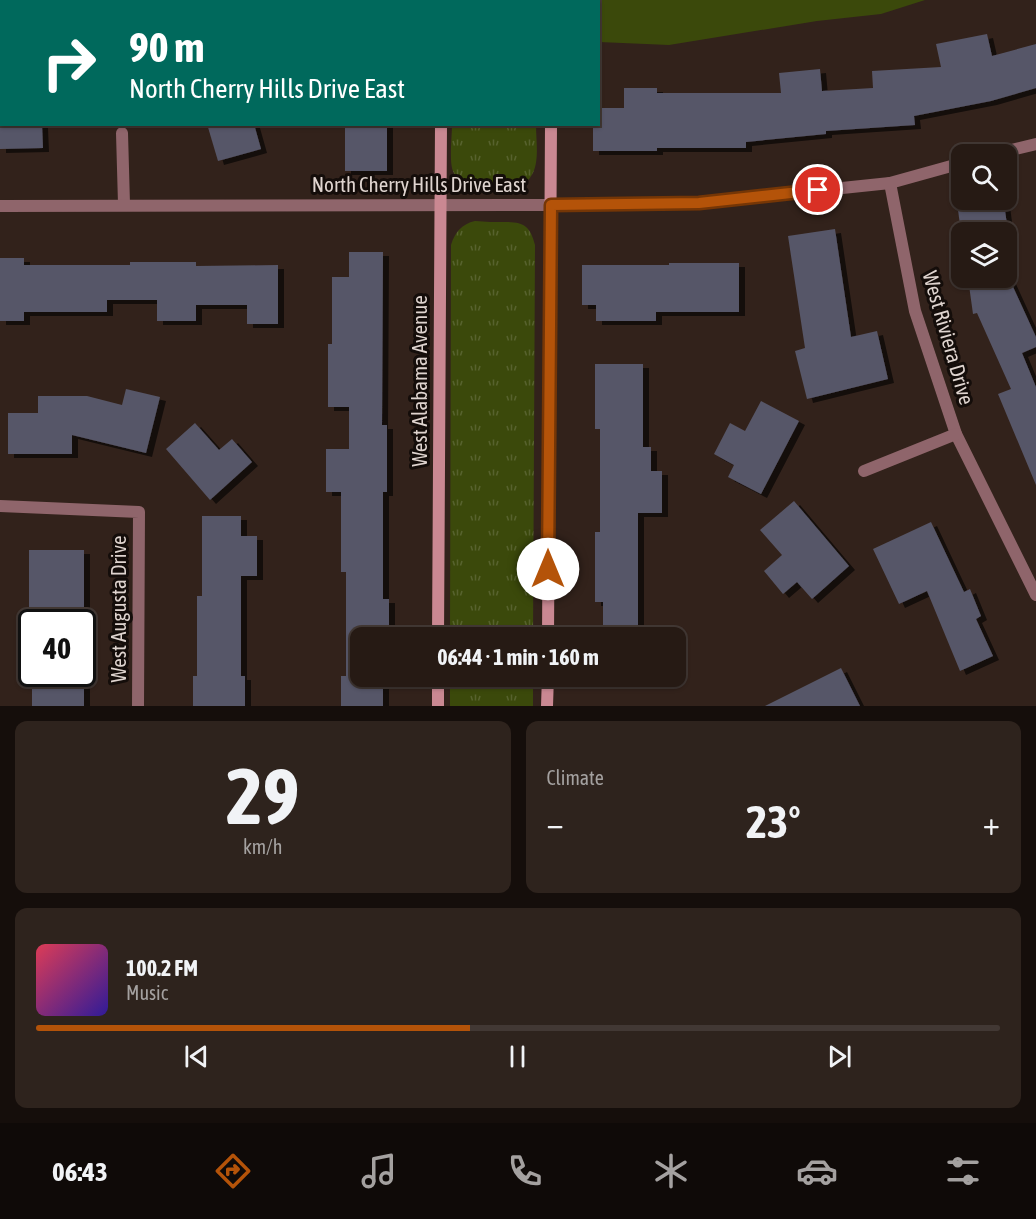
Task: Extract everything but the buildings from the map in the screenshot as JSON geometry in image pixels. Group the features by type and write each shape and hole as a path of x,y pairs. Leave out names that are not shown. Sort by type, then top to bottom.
{"street":[{"name":"West Alabama Avenue","path":"438,627 441,126"},
{"path":"548,627 551,126"},
{"path":"122,133 124,204"},
{"path":"1017,149 1036,144"},
{"name":"North Cherry Hills Drive East","path":"0,206 699,203 890,183 951,167"},
{"name":"West Riviera Drive","path":"890,183 915,311 956,434 1036,596"},
{"name":"West Riviera Drive","path":"864,471 956,434"},
{"name":"West Augusta Drive","path":"0,506 139,512 138,706"},
{"path":"438,687 438,706"},
{"path":"547,706 548,687"}],"green space":[{"path":"600,0 925,0 881,14 817,21 669,45 600,42"},
{"path":"452,126 536,126 537,152 534,169 531,177 517,187 490,189 464,184 453,171"},
{"path":"475,221 522,224 531,233 535,245 533,627 450,627 451,245 460,229"},
{"path":"450,687 533,687 533,706 450,706"}],"route":[{"path":"548,569 551,205 699,203 818,190"}]}
